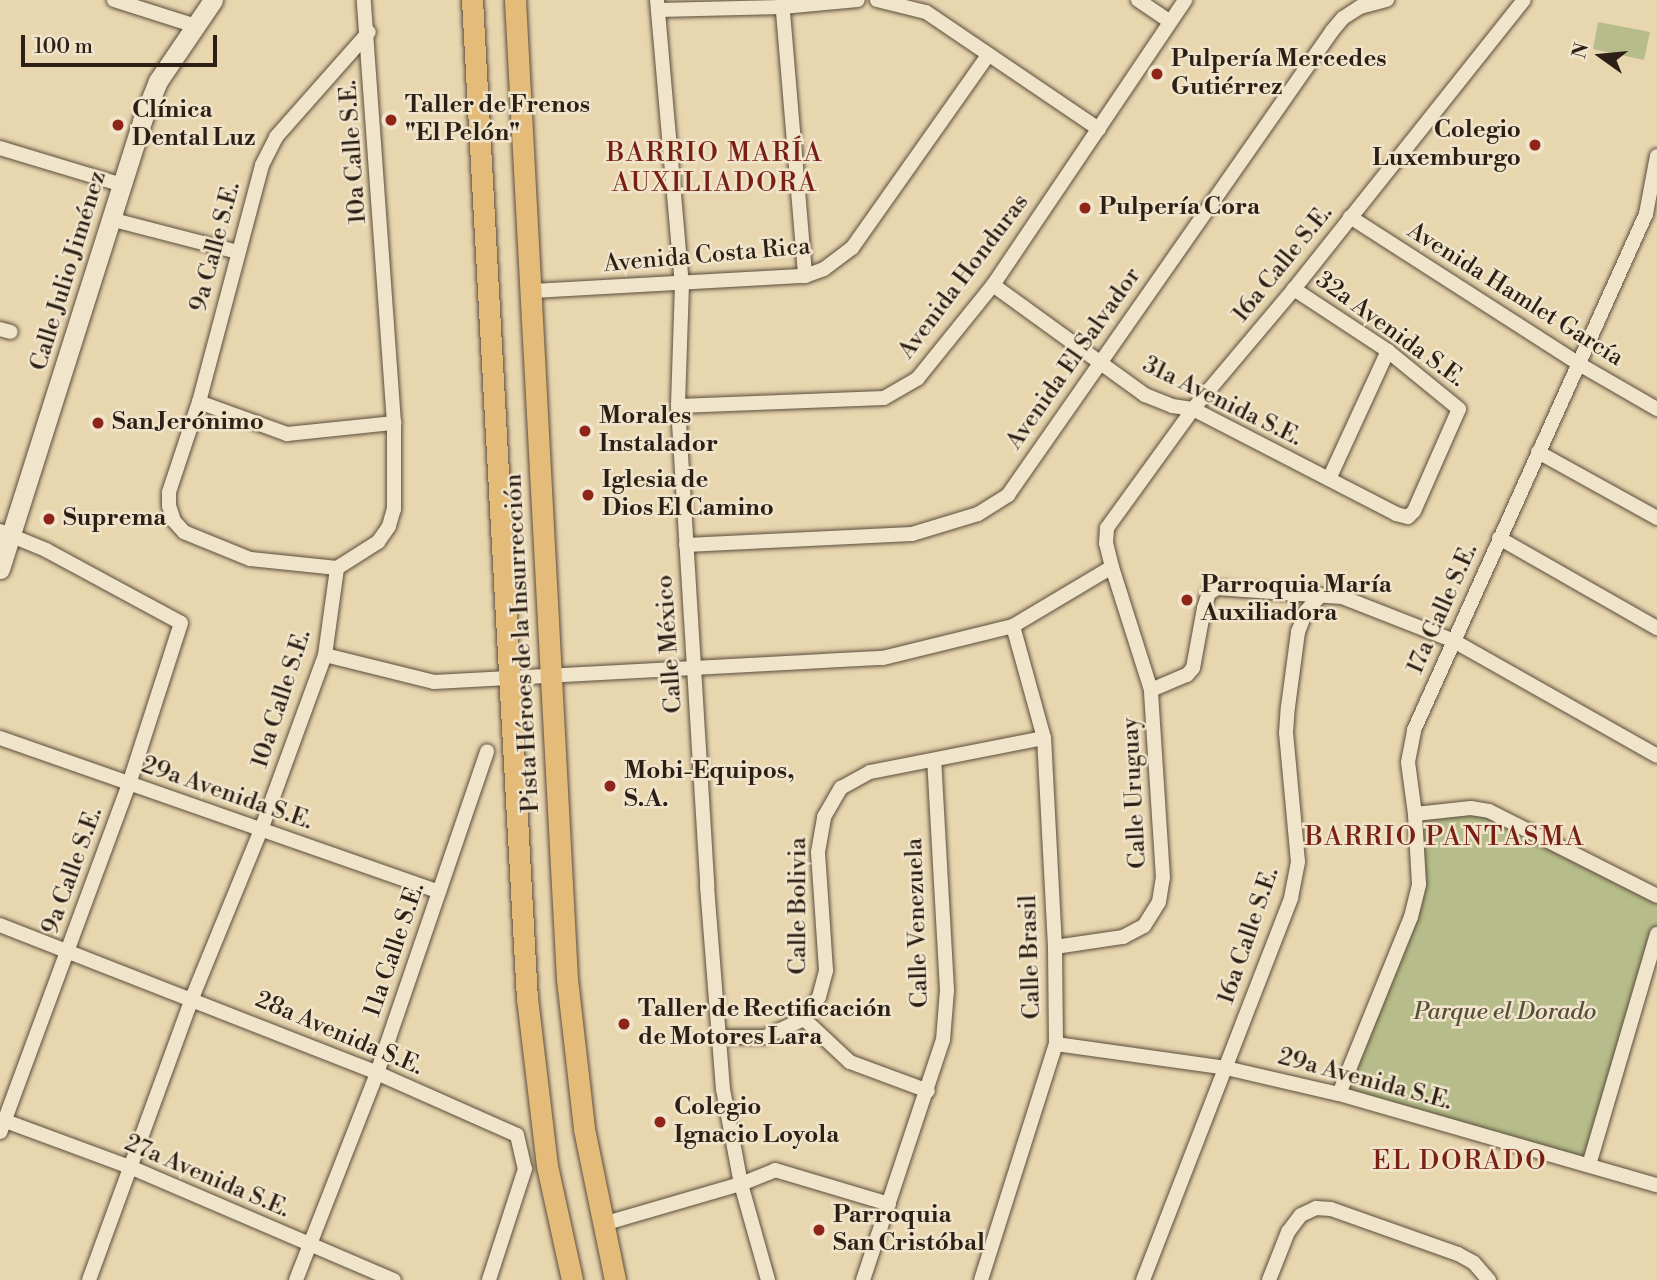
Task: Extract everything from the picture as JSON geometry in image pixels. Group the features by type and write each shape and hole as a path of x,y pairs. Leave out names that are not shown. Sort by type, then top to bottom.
{"main road":[{"name":"Calle Julio Jiménez","path":"0,569 6,533 110,219 119,184 158,81 213,0"},
{"name":"Pista Héroes de la Insurrección","path":"472,0 527,998 547,1166 572,1280"},
{"name":"Pista Héroes de la Insurrección","path":"515,0 533,292 567,979 584,1129 615,1280"}],"street":[{"path":"114,0 149,5 194,25"},
{"name":"10a Calle S.E.","path":"89,1280 192,998 261,831 325,655 337,568 378,542 389,526 394,509 394,423 365,0"},
{"path":"657,5 782,4 858,0"},
{"path":"877,0 926,12 1099,129"},
{"path":"1138,0 1168,22"},
{"name":"Avenida Honduras","path":"678,406 884,398 918,378 993,285 1185,0"},
{"name":"Avenida El Salvador","path":"686,545 912,534 978,514 1008,495 1332,31 1355,3 1387,0"},
{"name":"16a Calle S.E.","path":"1112,566 1106,543 1107,528 1192,410 1294,289 1524,0"},
{"path":"782,4 805,276"},
{"name":"Calle México","path":"657,5 682,284 678,406 707,886 723,1089 741,1184 768,1280"},
{"name":"9a Calle S.E.","path":"337,568 250,559 184,532 174,521 169,506 169,492 199,402 261,165 276,137 369,32"},
{"name":"Avenida Costa Rica","path":"533,292 805,276 824,269 852,248 988,55"},
{"path":"0,148 119,184"},
{"name":"17a Calle S.E.","path":"1339,1094 1411,917 1419,884 1415,814 1408,762 1414,730 1646,214 1657,156"},
{"name":"Avenida Hamlet García","path":"1350,217 1579,364 1657,409"},
{"path":"110,219 238,252"},
{"name":"31a Avenida S.E.","path":"993,285 1145,395 1172,406 1192,410 1408,517"},
{"name":"32a Avenida S.E.","path":"1294,289 1388,351 1459,409 1415,511 1408,517"},
{"path":"1329,479 1388,351"},
{"path":"199,402 287,434 394,423"},
{"path":"1538,452 1657,518"},
{"name":"9a Calle S.E.","path":"1,1124 129,784 181,623 46,550 6,533"},
{"path":"1499,538 1657,628"},
{"path":"325,655 434,682 883,658 1013,626 1112,566"},
{"name":"Calle Uruguay","path":"1055,947 1123,937 1144,926 1159,902 1163,878 1151,690 1112,566"},
{"path":"1151,690 1187,675 1193,668 1204,608 1209,593 1217,588 1342,597 1454,641 1657,755"},
{"name":"16a Calle S.E.","path":"1143,1280 1290,898 1298,862 1286,733 1288,707 1298,632 1306,611 1319,597"},
{"name":"Calle Brasil","path":"981,1280 1056,1044 1055,947 1044,738 1013,626"},
{"name":"29a Avenida S.E.","path":"0,738 439,892"},
{"name":"Calle Bolivia","path":"804,1019 819,997 826,970 818,852 824,817 841,788 870,772 1044,738"},
{"name":"11a Calle S.E.","path":"296,1280 377,1073 487,751"},
{"name":"Calle Venezuela","path":"863,1280 943,1040 947,990 934,761"},
{"path":"1415,814 1471,808 1489,811 1657,896"},
{"name":"28a Avenida S.E.","path":"0,925 68,949 377,1073 517,1135 526,1169 489,1280"},
{"path":"1589,1165 1657,934"},
{"path":"719,1037 765,1037 804,1019 850,1062 928,1091"},
{"name":"29a Avenida S.E.","path":"1056,1044 1226,1068 1339,1094 1657,1185"},
{"name":"27a Avenida S.E.","path":"1,1124 130,1167 309,1246 394,1280"},
{"path":"603,1224 741,1184 775,1170 889,1204"},
{"path":"1269,1280 1288,1232 1301,1215 1316,1208 1356,1218 1458,1254 1474,1263 1489,1280"}],"green space":[{"path":"1598,22 1650,32 1644,60 1593,49"},
{"name":"Parque el Dorado","path":"1471,808 1657,896 1657,934 1589,1165 1339,1094 1411,917 1415,814"}],"place":[{"name":"Pulpería Mercedes Gutiérrez","path":"1157,74"},
{"name":"Taller de Frenos \"El Pelón\"","path":"391,120"},
{"name":"Clínica Dental Luz","path":"118,125"},
{"name":"Colegio Luxemburgo","path":"1535,145"},
{"name":"Pulpería Cora","path":"1085,208"},
{"name":"San Jerónimo","path":"98,423"},
{"name":"Morales Instalador","path":"585,431"},
{"name":"Iglesia de Dios El Camino","path":"588,495"},
{"name":"Suprema","path":"49,519"},
{"name":"Parroquia María Auxiliadora","path":"1187,600"},
{"name":"Mobi-Equipos, S.A.","path":"610,786"},
{"name":"Taller de Rectificación de Motores Lara","path":"624,1024"},
{"name":"Colegio Ignacio Loyola","path":"660,1122"},
{"name":"Parroquia San Cristóbal","path":"819,1230"}],"district":[{"name":"BARRIO MARÍA AUXILIADORA","path":"715,169"},
{"name":"BARRIO PANTASMA","path":"1445,838"},
{"name":"EL DORADO","path":"1460,1162"}]}
